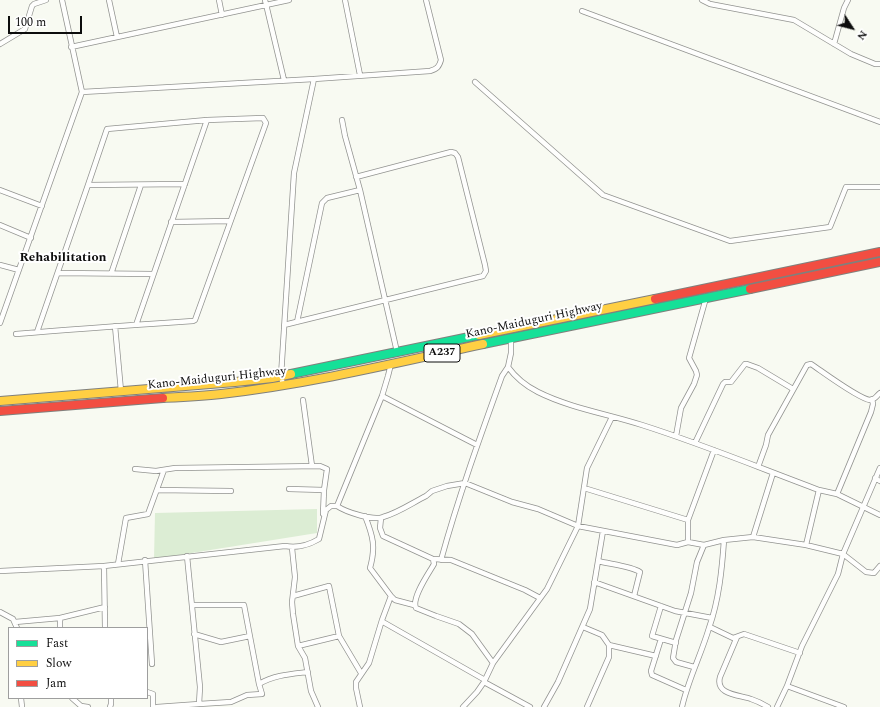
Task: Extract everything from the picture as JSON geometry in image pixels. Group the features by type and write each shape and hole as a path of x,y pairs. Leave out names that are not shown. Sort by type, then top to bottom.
{"highway":[{"name":"Kano-Maiduguri Highway","path":"0,401 235,382 281,376 880,252"},
{"name":"Kano-Maiduguri Highway","path":"0,410 221,394 283,385 391,364 880,262"}],"street":[{"path":"0,44 25,29 32,6 46,0"},
{"path":"0,323 82,92 62,0"},
{"path":"109,0 117,37"},
{"path":"219,0 222,15"},
{"path":"265,0 284,80"},
{"path":"72,47 267,6 289,0"},
{"path":"345,0 360,75"},
{"path":"82,92 430,71 436,69 440,65 441,60 426,0"},
{"path":"702,0 710,4 794,20 851,54 875,64 880,64"},
{"path":"834,44 844,8 848,0"},
{"path":"582,11 880,122"},
{"path":"283,385 281,376 294,173 314,79"},
{"path":"475,82 603,195 730,241 830,227 846,187 880,187"},
{"path":"16,334 195,320 266,123 263,118 207,120 107,129 37,332"},
{"path":"136,325 207,120"},
{"path":"342,120 360,190 396,352"},
{"path":"284,325 483,276 486,270 458,157 455,153 451,152 356,177"},
{"path":"88,186 185,184"},
{"path":"111,274 141,185"},
{"path":"0,190 42,206"},
{"path":"297,322 322,203 327,198 360,190"},
{"path":"171,222 230,221"},
{"path":"0,225 30,238"},
{"path":"0,266 20,270"},
{"path":"58,273 153,274"},
{"path":"676,436 681,408 694,384 696,375 696,371 690,358 706,298"},
{"path":"115,326 121,391"},
{"path":"441,560 477,446 502,376 508,367 511,353 511,338"},
{"path":"337,506 382,396 391,364"},
{"path":"695,443 723,384 725,382 731,382 745,364 758,368 793,389"},
{"path":"758,467 768,435 807,365 810,364 859,395 870,400 880,393"},
{"path":"508,367 515,377 529,387 558,400 676,436 819,490 837,494 880,515"},
{"path":"382,396 477,446"},
{"path":"837,494 871,412 873,404 872,399"},
{"path":"303,400 312,466"},
{"path":"463,707 477,692 493,663 547,589 578,526 587,468 612,417"},
{"path":"688,542 688,520 714,450"},
{"path":"135,469 156,471 175,468 320,466 327,469 324,490 323,519"},
{"path":"777,707 800,653 838,574 843,554 880,468"},
{"path":"118,564 126,518 148,514 164,470"},
{"path":"753,536 773,473"},
{"path":"875,478 880,481"},
{"path":"0,571 104,566 145,560 285,546 292,548 314,542 319,539 326,510 331,506 337,506 341,509 365,516 381,518 426,496 432,491 447,486 465,483 512,502 538,509 578,526 603,531 677,545 688,542 704,545 724,540 753,536 806,545 843,554 866,572 874,573 880,566"},
{"path":"584,488 688,520"},
{"path":"289,489 324,490"},
{"path":"157,490 231,491"},
{"path":"806,545 819,490"},
{"path":"365,516 370,529 374,548 374,555 370,568 391,596 395,600 414,605 416,608 459,624 472,634 493,663"},
{"path":"381,518 380,528 383,536 433,559 451,560 540,598"},
{"path":"544,707 558,682 590,609 603,531"},
{"path":"682,707 694,667 710,628 722,570 724,540"},
{"path":"694,667 676,662 673,658 676,642 691,592 697,562 704,545"},
{"path":"292,548 295,577 292,602 298,646 305,658 311,691 318,707"},
{"path":"187,556 200,687 199,704"},
{"path":"414,605 421,585 434,564 433,559"},
{"path":"145,560 152,664"},
{"path":"598,561 640,572 634,596"},
{"path":"104,566 105,627"},
{"path":"594,582 675,611 712,618"},
{"path":"292,596 329,586 339,636 361,673"},
{"path":"360,707 356,682 369,663 391,596"},
{"path":"157,707 199,704 232,705 247,695 262,694 244,604 192,605"},
{"path":"660,606 652,636 661,640 676,642"},
{"path":"15,622 60,618 105,607"},
{"path":"0,612 15,622 17,627"},
{"path":"60,618 60,627"},
{"path":"382,620 399,632 530,707"},
{"path":"583,627 602,635 609,645 609,657 587,707"},
{"path":"710,628 733,638 740,635 748,635 800,653"},
{"path":"194,634 221,642 250,636"},
{"path":"298,646 339,636"},
{"path":"737,637 720,677 720,687 730,694 750,698 768,707"},
{"path":"661,640 651,672 652,675 686,690"},
{"path":"609,645 656,656"},
{"path":"259,684 277,676 308,672"},
{"path":"787,686 844,707"},
{"path":"148,692 153,694 153,707"},
{"path":"73,699 79,707 88,707"}],"green space":[{"path":"317,509 317,533 154,559 155,513"}],"traffic: fast":[{"path":"483,344 750,289"},
{"path":"291,374 479,335"}],"traffic: slow":[{"path":"479,335 655,299"},
{"path":"163,398 221,394 287,385 483,344"},
{"path":"0,401 235,382 272,378 291,374"}],"traffic: jam":[{"path":"655,299 880,252"},
{"path":"750,289 880,262"},
{"path":"0,411 163,398"}],"district":[{"name":"Rehabilitation","path":"63,258"}]}
